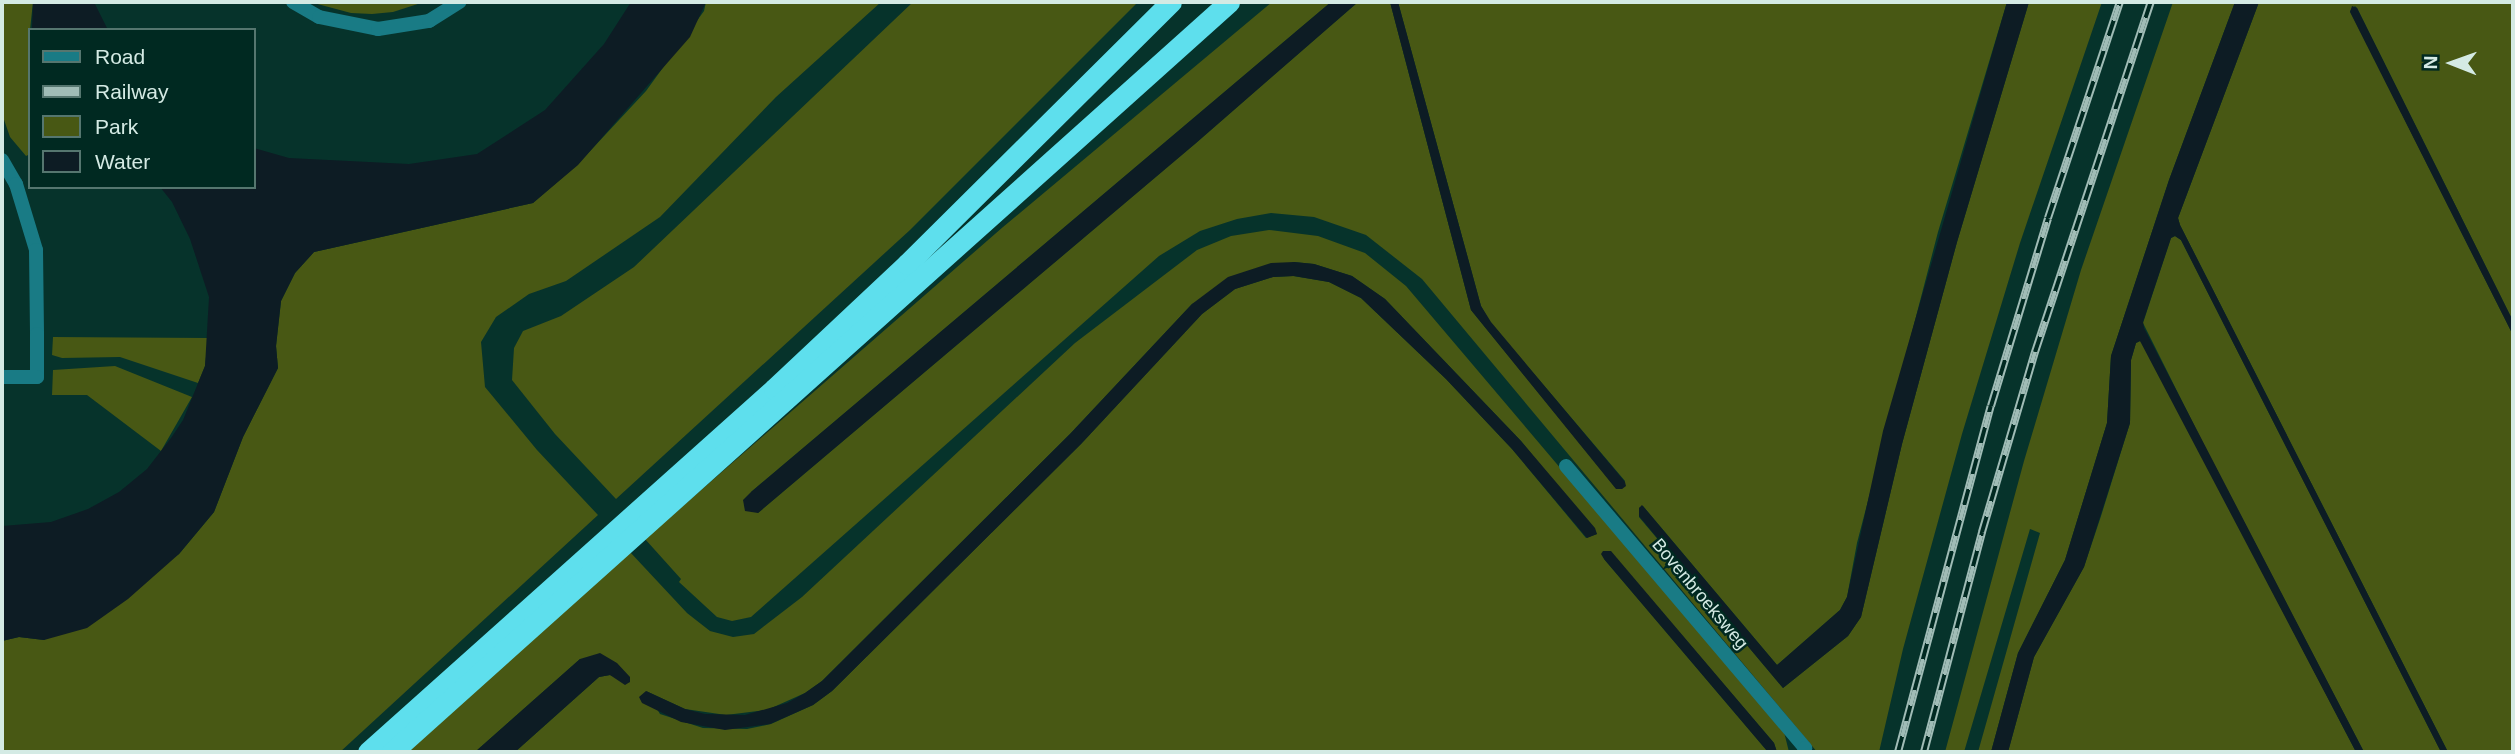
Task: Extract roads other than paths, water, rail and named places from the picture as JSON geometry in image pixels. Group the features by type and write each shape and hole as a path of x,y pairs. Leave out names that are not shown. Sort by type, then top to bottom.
{"highway":[{"path":"368,752 774,389 907,264 1171,2"},
{"path":"392,752 1229,2"}],"street":[{"path":"293,2 319,18 378,29 429,21 460,2"},
{"path":"2,160 16,184 36,250 37,377 2,377"},
{"name":"Bovenbroeksweg","path":"1566,466 1804,750"}],"water":[{"path":"33,2 94,2 107,28 32,28"},
{"path":"631,2 706,2 690,37 578,165 533,203 314,252 295,273 281,301 276,346 278,368 243,437 214,512 179,554 128,599 87,628 44,640 19,637 2,641 2,526 51,522 88,509 119,492 147,469 171,438 183,420 205,366 209,297 190,239 172,202 162,189 256,189 256,149 289,158 409,164 477,154 545,110 604,44"},
{"path":"1331,2 1358,2 1196,143 758,513 745,511 743,500 751,492"},
{"path":"1390,2 1398,2 1481,306 1491,322 1625,482 1626,486 1622,489 1616,489 1471,310"},
{"path":"2007,2 2029,2 1957,242 1902,444 1861,617 1848,636 1783,688 1639,516 1639,508 1642,505 1777,665 1840,610 1847,597 1883,431"},
{"path":"2235,2 2259,2 2178,218 2448,752 2441,752 2181,240 2175,236 2171,238 2143,322 2144,328 2364,752 2356,752 2140,341 2136,343 2131,360 2130,423 2084,567 2034,657 2008,752 1991,752 2018,653 2065,560 2107,423 2111,356 2169,180"},
{"path":"2352,6 2357,8 2513,321 2513,335 2350,12"},
{"path":"1271,263 1314,264 1352,276 1385,299 1521,441 1595,528 1597,534 1587,538 1512,449 1446,379 1361,298 1329,282 1294,276 1273,277 1235,289 1202,314 1081,444 832,691 813,705 770,724 725,730 681,722 642,703 639,697 646,691 685,709 705,714 745,715 787,703 805,693 822,681 1070,434 1192,304 1228,277"},
{"path":"1603,551 1611,551 1774,743 1777,752 1768,752 1604,559 1601,554"},
{"path":"600,653 617,663 630,677 630,682 625,685 610,675 599,677 515,752 475,752 580,659"}],"railway":[{"path":"1898,752 1991,406 2048,218 2120,2"},
{"path":"1924,752 1982,532 2035,352 2151,2"}]}
